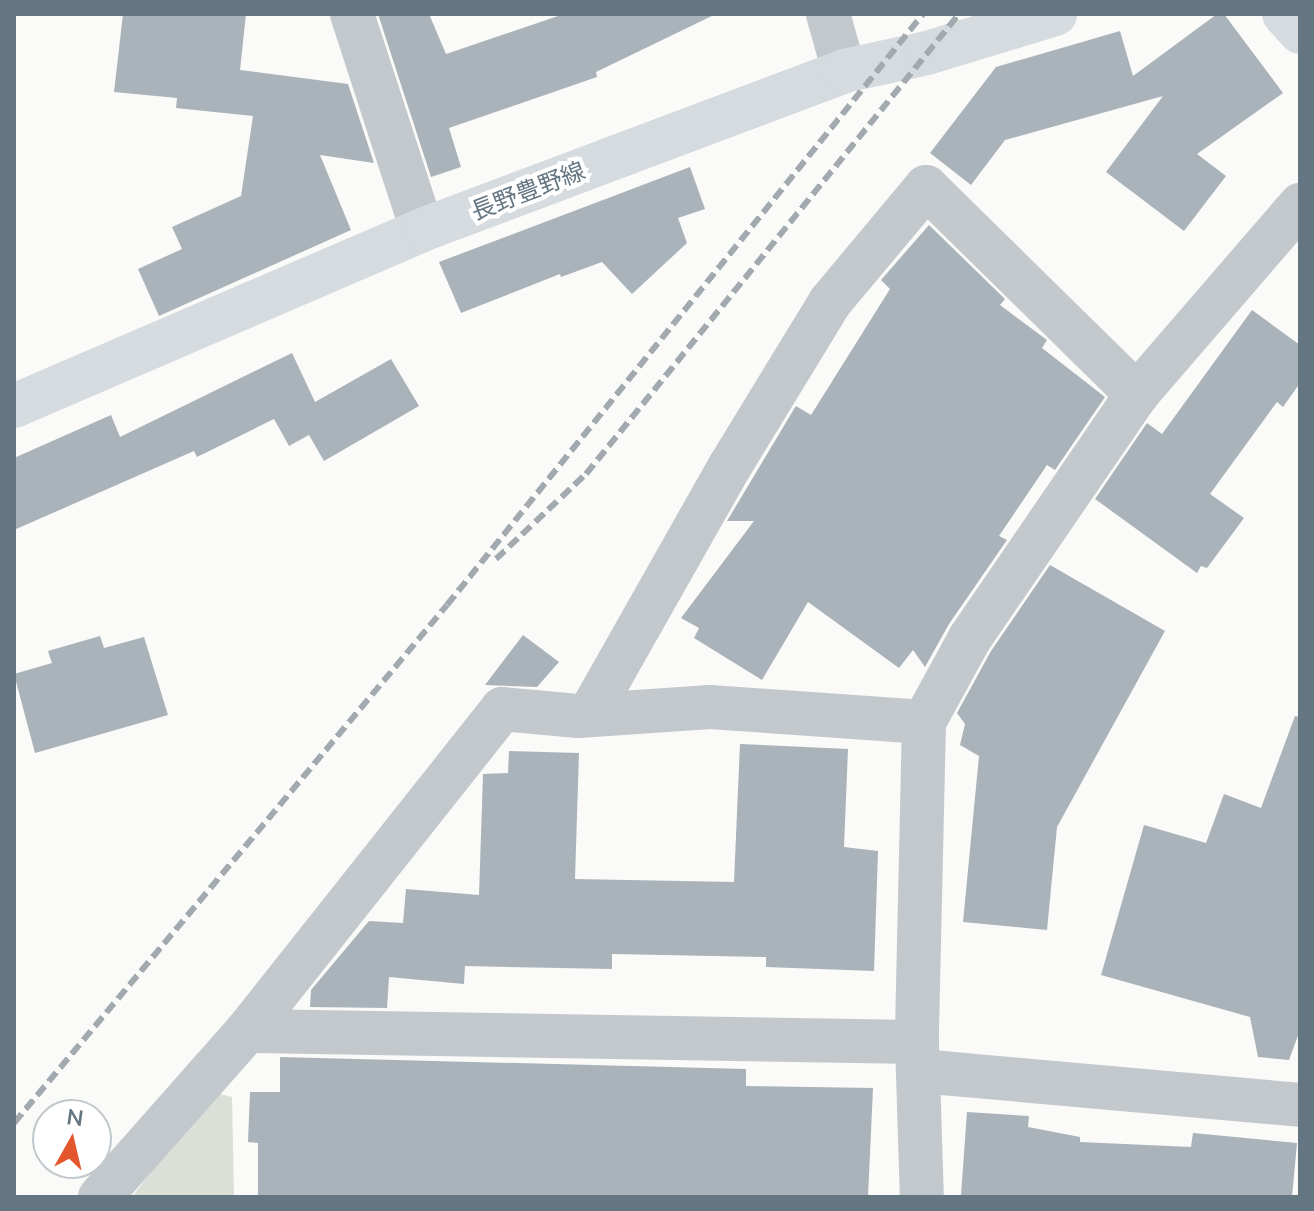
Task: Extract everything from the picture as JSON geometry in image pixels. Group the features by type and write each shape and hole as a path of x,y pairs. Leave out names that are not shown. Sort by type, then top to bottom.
{"main road":[{"name":"長野豊野線","path":"14,406 422,230 844,71 927,53 1055,14"},
{"path":"1284,14 1300,32"}],"street":[{"path":"352,14 422,230"},
{"path":"828,14 844,71"},
{"path":"589,715 730,466 830,302 926,187 1137,394"},
{"path":"922,1197 918,1057 924,722 970,638 1137,394 1300,205"},
{"path":"100,1197 247,1031 502,709 589,715 710,707 924,722"},
{"path":"247,1031 918,1057 1300,1105"}],"shaded area":[{"path":"212,1092 232,1097 234,1197 132,1197"}],"building":[{"path":"123,14 246,14 240,70 348,84 374,163 320,155 351,230 159,316 138,269 182,249 172,227 241,196 253,116 176,108 177,98 114,92"},
{"path":"378,14 429,14 446,54 564,14 716,14 596,72 597,77 449,128 461,167 431,177"},
{"path":"1217,14 1224,14 1283,93 1197,154 1226,176 1184,231 1106,172 1163,96 1005,140 971,185 930,153 996,67 1120,31 1133,76"},
{"path":"690,167 705,209 678,218 687,243 632,294 602,262 561,277 560,274 461,313 439,262"},
{"path":"929,225 1005,299 1000,305 1047,340 1042,348 1105,397 1055,470 1047,465 999,536 1007,540 949,624 925,667 913,650 899,668 808,602 762,680 694,638 699,628 681,618 754,521 727,521 794,409 796,406 811,415 890,289 881,280"},
{"path":"1252,310 1300,345 1300,383 1283,407 1277,402 1210,494 1244,518 1207,568 1201,566 1197,573 1095,499 1147,423 1162,434"},
{"path":"292,353 315,402 391,359 419,406 324,461 309,435 289,446 274,419 197,457 194,451 14,530 14,458 111,415 120,437"},
{"path":"1050,565 1165,631 1057,827 1047,930 963,922 979,756 960,745 965,724 957,713 991,651"},
{"path":"523,635 559,662 537,687 485,685"},
{"path":"100,636 104,648 144,637 168,715 35,753 14,674 52,663 48,651"},
{"path":"1295,716 1300,717 1300,1030 1289,1060 1258,1057 1250,1017 1101,975 1144,825 1206,843 1224,794 1261,808"},
{"path":"740,744 848,749 844,847 878,851 874,971 766,967 766,957 612,954 612,969 465,966 464,984 389,977 387,1008 310,1007 311,990 369,921 403,923 406,889 479,895 483,774 508,773 509,751 579,753 575,879 734,882"},
{"path":"280,1057 746,1069 746,1086 873,1088 868,1197 258,1197 258,1143 248,1142 250,1092 280,1092"},
{"path":"967,1112 1029,1116 1028,1127 1080,1137 1080,1142 1191,1147 1193,1133 1297,1143 1292,1197 961,1195"}],"railway":[{"path":"14,1123 447,605 923,14"},
{"path":"496,559 586,474 959,14"}]}
